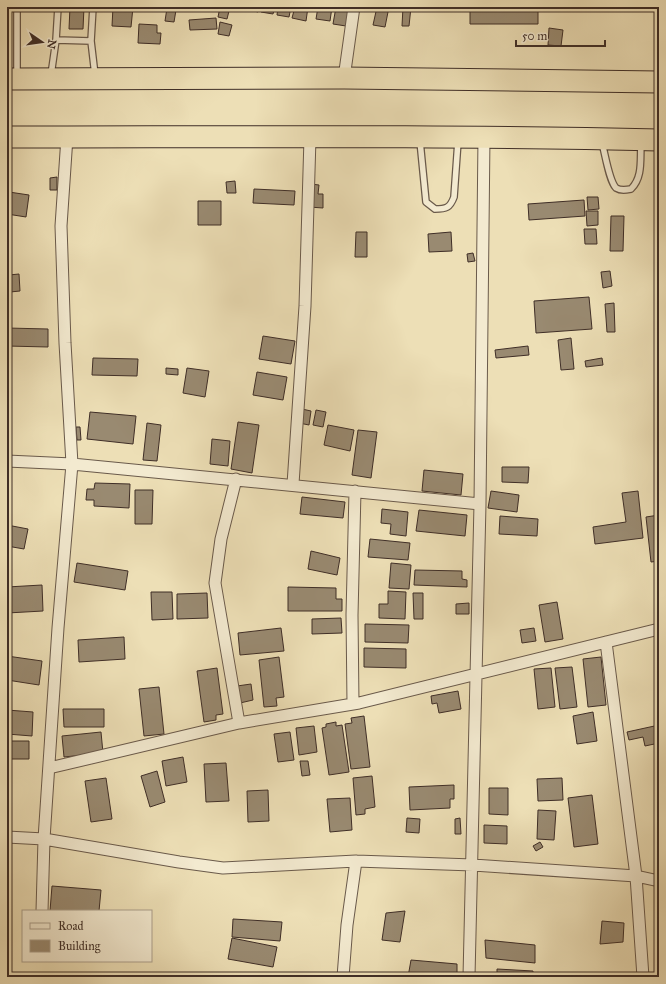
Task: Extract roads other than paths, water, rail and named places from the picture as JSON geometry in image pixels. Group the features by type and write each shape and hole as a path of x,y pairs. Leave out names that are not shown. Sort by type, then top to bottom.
{"highway":[{"path":"12,79 344,78 659,82"},
{"path":"7,137 310,138 420,136 650,140"}],"street":[{"path":"344,78 354,7"},
{"path":"42,910 44,839 58,628 72,464 65,343 61,226 67,137"},
{"path":"469,977 473,865 480,504 484,137"},
{"path":"293,484 304,306 310,138"},
{"path":"7,461 72,464 293,484 480,504"},
{"path":"236,479 221,539 215,583 239,723"},
{"path":"354,704 352,615 356,491"},
{"path":"49,768 239,723 354,704 659,629"},
{"path":"606,642 636,876 643,977"},
{"path":"7,837 44,839 223,868 356,861 473,865 636,876 659,880"},
{"path":"343,977 347,925 356,861"}],"lane":[{"path":"12,79 17,7"},
{"path":"51,79 56,40 58,7"},
{"path":"93,7 91,41 96,79"},
{"path":"56,40 91,41"},
{"path":"420,136 426,202 435,209 446,209 452,204 454,197 459,137"},
{"path":"601,138 612,182 616,188 622,190 631,189 637,183 650,140"}]}
